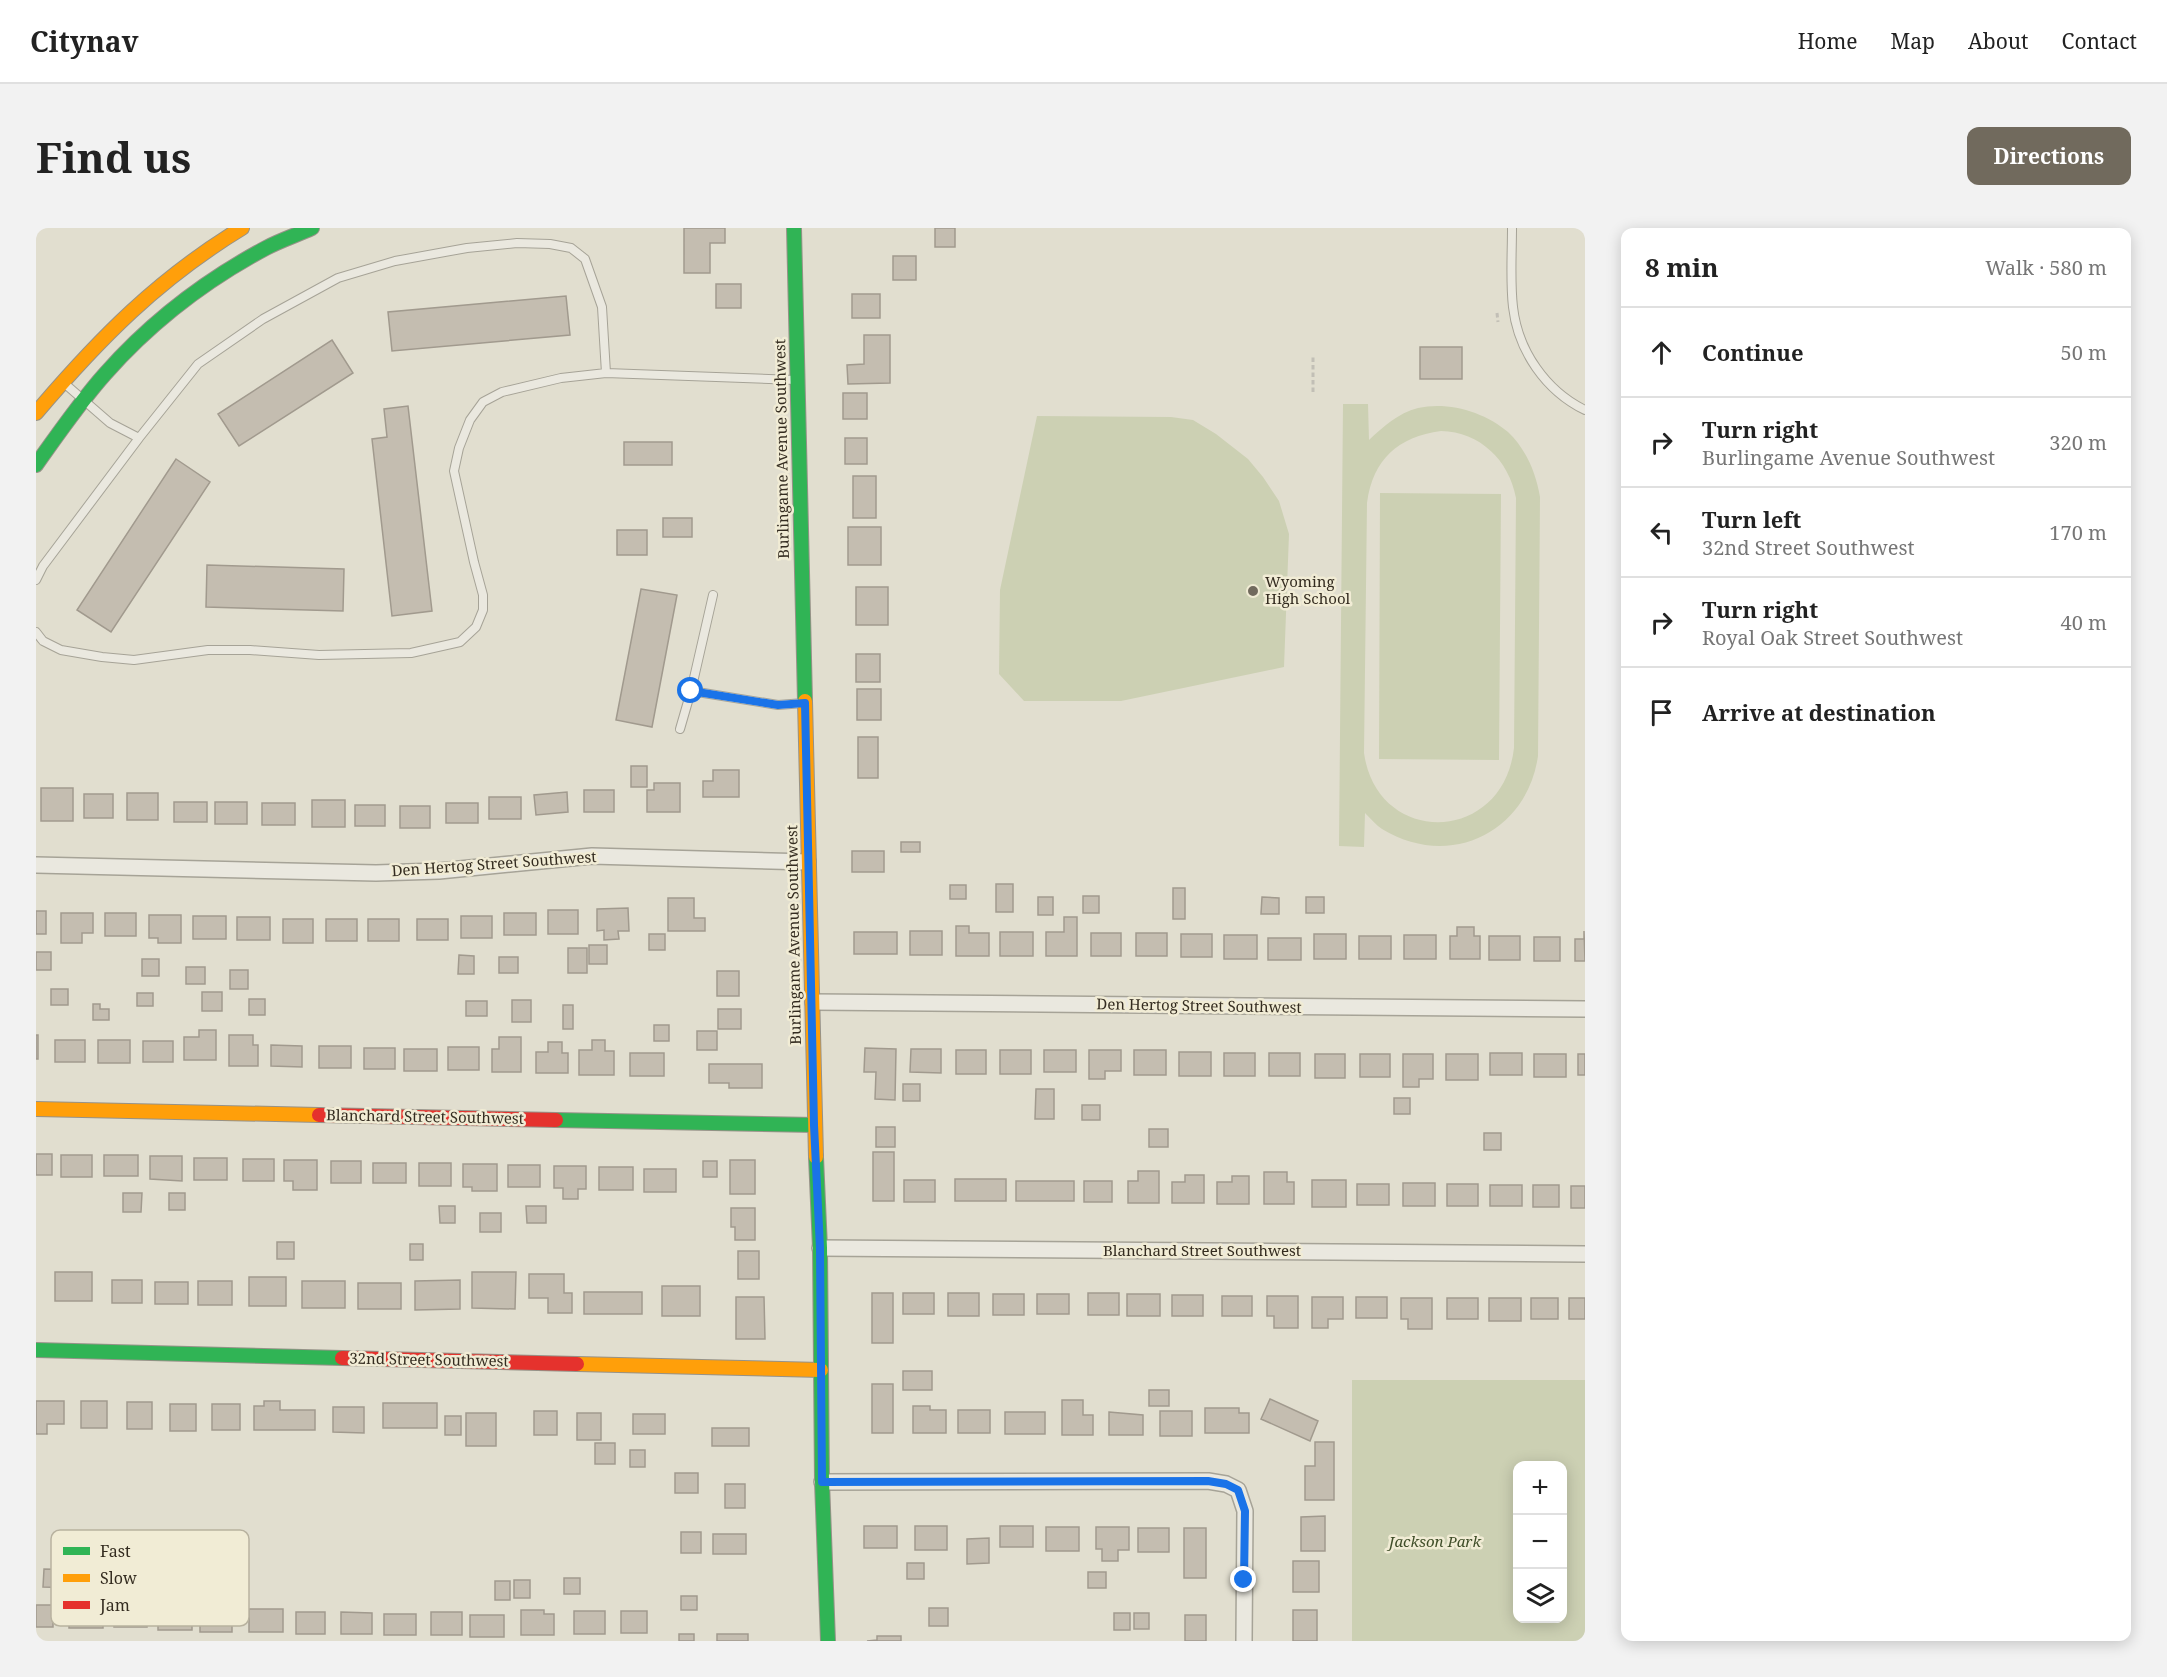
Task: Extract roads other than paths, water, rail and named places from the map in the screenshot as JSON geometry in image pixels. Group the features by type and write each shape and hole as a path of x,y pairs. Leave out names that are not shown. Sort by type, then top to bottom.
{"street":[{"path":"36,412 98,340 136,304 182,266 242,228"},
{"path":"36,465 107,372 159,321 212,281 267,248 312,228"},
{"name":"Burlingame Avenue Southwest","path":"794,228 814,1125 820,1248 822,1482 828,1641"},
{"name":"Den Hertog Street Southwest","path":"36,866 376,873 439,871 592,856 808,862"},
{"name":"Den Hertog Street Southwest","path":"813,1002 1585,1009"},
{"name":"Blanchard Street Southwest","path":"36,1109 814,1125"},
{"name":"Blanchard Street Southwest","path":"820,1248 1585,1254"},
{"name":"32nd Street Southwest","path":"36,1350 821,1370"},
{"path":"822,1482 1208,1481 1226,1484 1238,1490 1245,1511 1245,1641"}],"lane":[{"path":"1512,228 1512,302 1522,341 1540,374 1550,385 1585,410"},
{"path":"36,580 43,566 139,438 198,364 263,319 338,278 395,261 467,248 517,243 550,244 571,248 585,259 602,307 606,373"},
{"path":"36,632 43,641 61,650 134,660 208,650 250,650 319,655 411,654 460,642 476,627 483,610 483,595 454,471 459,447 470,420 483,402 502,392 561,378 606,373 797,381"},
{"path":"62,381 110,423 139,438"},
{"path":"680,729 713,595"},
{"path":"691,691 778,705 805,703"}],"place":[{"name":"Wyoming High School","path":"1253,591"}],"park label":[{"name":"Jackson Park","path":"1435,1542"}]}
